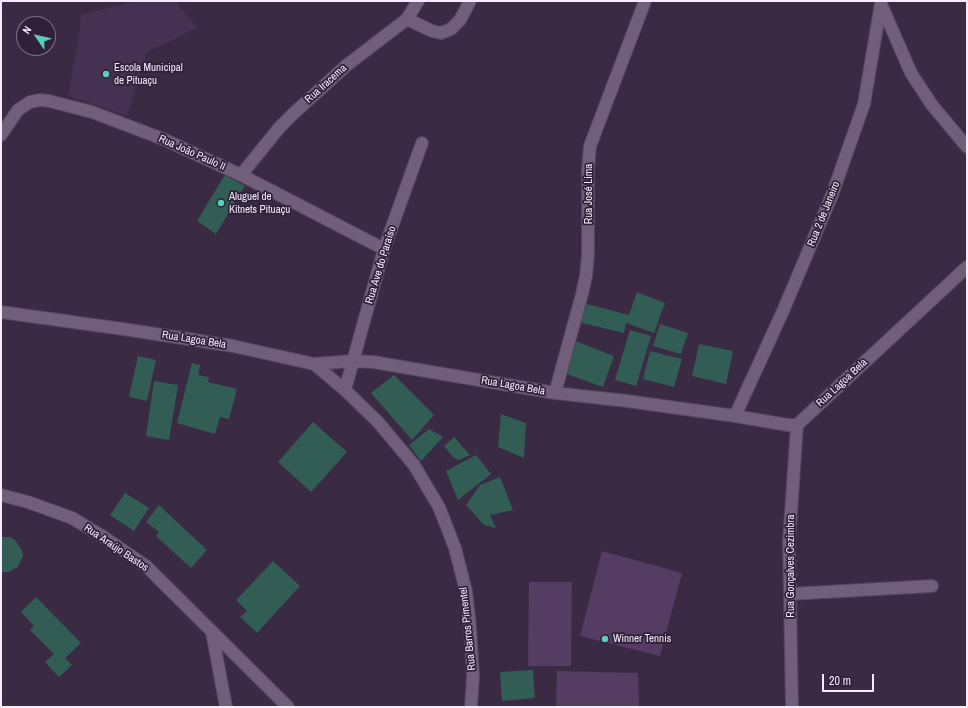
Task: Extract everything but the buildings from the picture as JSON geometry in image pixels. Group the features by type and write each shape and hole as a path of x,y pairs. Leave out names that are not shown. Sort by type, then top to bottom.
{"street":[{"name":"Rua Iracema","path":"241,175 279,128 347,65 407,19 418,1"},
{"path":"407,19 432,32 441,33 451,29 460,20 470,1"},
{"name":"Rua José Lima","path":"555,393 586,276 588,254 588,170 590,146 645,1"},
{"path":"880,2 912,73 932,105 967,147"},
{"name":"Rua 2 de Janeiro","path":"735,416 783,311 835,188 864,104 880,2"},
{"name":"Rua João Paulo II","path":"1,135 18,110 30,102 40,100 49,101 92,112 157,137 241,175 384,249"},
{"name":"Rua Ave do Paraíso","path":"345,390 384,249 422,143"},
{"name":"Rua Lagoa Bela","path":"1,312 233,346 314,364 352,361 373,362 555,393 627,401 788,425 798,425 967,266"},
{"name":"Rua Barros Pimentel","path":"314,364 345,390 378,422 414,465 439,507 455,548 466,591 473,676 471,707"},
{"name":"Rua Gonçalves Cezimbra","path":"790,707 789,542 798,425"},
{"name":"Rua Araújo Bastos","path":"1,495 28,502 72,518 102,536 146,566 288,707"},
{"path":"790,594 932,586"},
{"path":"212,632 226,707"}],"shaded area":[{"name":"Escola Municipal de Pituaçu","path":"135,1 175,1 197,28 147,52 127,116 68,96 81,15"},
{"path":"602,551 682,573 660,656 580,636"},
{"path":"529,582 572,582 571,666 528,666"},
{"path":"557,671 638,673 639,707 556,707"}],"place":[{"name":"Escola Municipal de Pituaçu","path":"106,74"},
{"name":"Aluguel de Kitnets Pituaçu","path":"221,203"},
{"name":"Winner Tennis","path":"605,639"}]}
